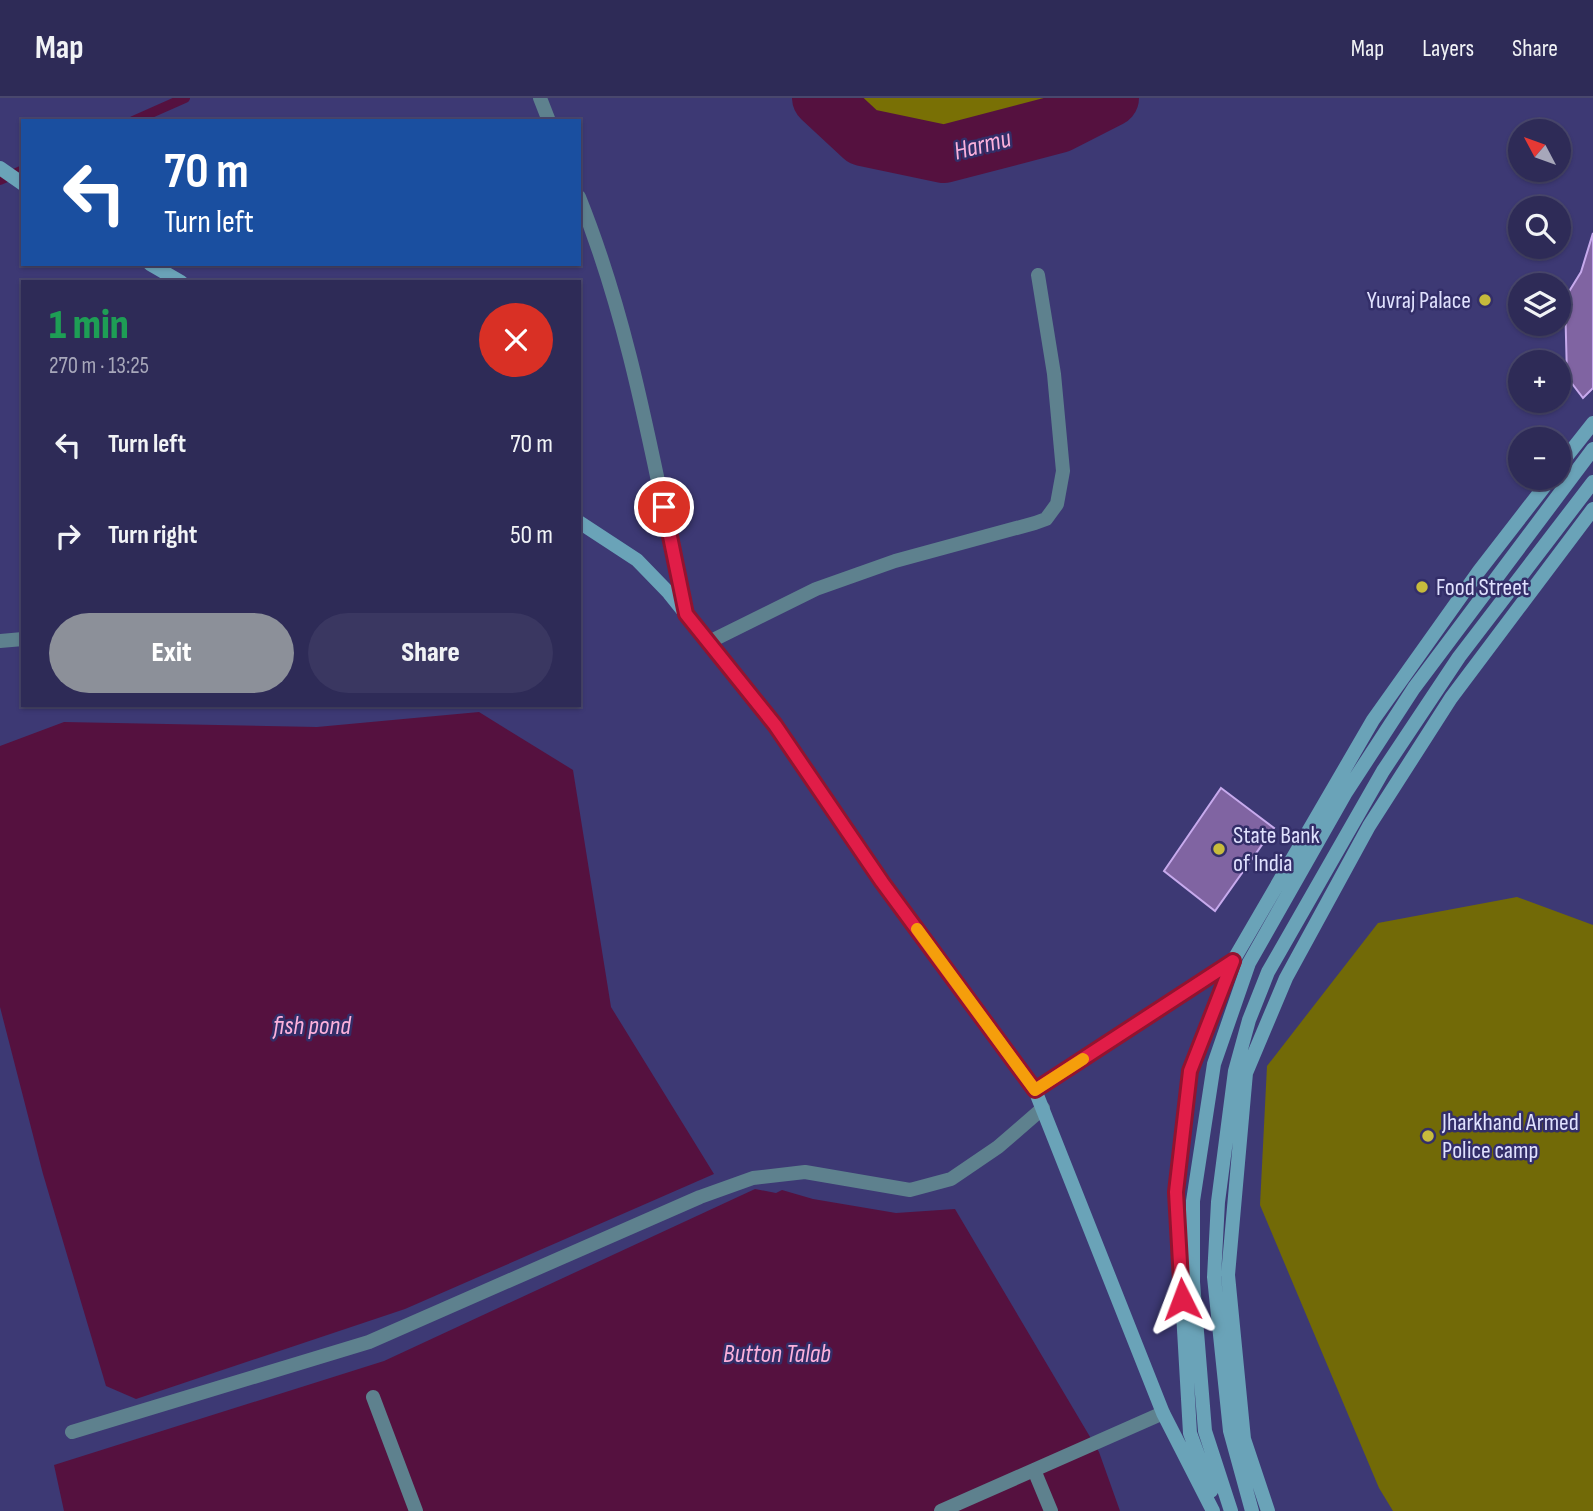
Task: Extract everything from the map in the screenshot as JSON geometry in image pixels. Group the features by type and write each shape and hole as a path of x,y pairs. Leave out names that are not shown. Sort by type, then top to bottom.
{"main road":[{"path":"0,168 21,183"},
{"path":"153,266 178,280"},
{"path":"1571,451 1593,423"},
{"path":"1231,1511 1205,1431 1193,1282 1193,1201 1213,1064 1249,963 1345,794 1414,688 1593,449"},
{"path":"1252,1511 1230,1431 1214,1277 1218,1202 1235,1071 1249,1020 1269,972 1383,771 1459,657 1593,482"},
{"path":"1219,1511 1190,1433 1176,1192 1190,1071 1233,961 1374,720 1479,571 1541,490"},
{"path":"1268,1511 1244,1439 1228,1275 1246,1073 1286,978 1369,827 1451,698 1593,509"},
{"path":"581,523 637,560 709,642 775,725 882,882 1035,1090 1163,1413 1213,1511"},
{"path":"1035,1090 1233,961"}],"street":[{"path":"540,98 548,119"},
{"path":"581,203 608,278 636,375 686,614"},
{"path":"709,642 816,589 895,561 1035,523 1053,512 1063,483 1060,426 1038,275"},
{"path":"0,641 21,639"},
{"path":"72,1432 369,1342 700,1196 753,1178 806,1172 910,1190 951,1179 998,1147 1043,1108"},
{"path":"373,1397 416,1511"},
{"path":"941,1511 1163,1413"},
{"path":"1034,1470 1051,1511"}],"shaded area":[{"path":"835,98 1047,98 962,133 888,124"},
{"name":"Jharkhand Armed Police camp","path":"1517,897 1593,925 1593,1511 1393,1511 1379,1488 1260,1205 1267,1066 1378,923"}],"water":[{"name":"fish pond","path":"479,712 573,770 611,1007 714,1174 405,1309 136,1399 106,1386 43,1174 0,1007 0,746 64,722 317,727"},
{"name":"Button Talab","path":"755,1189 776,1193 782,1190 813,1199 896,1213 955,1209 1099,1452 1120,1511 64,1511 54,1465 384,1361"}],"building":[{"path":"1593,233 1593,388 1583,398 1571,382 1571,350 1566,350 1566,336 1571,336 1571,288 1581,272"},
{"name":"State Bank of India","path":"1221,788 1274,828 1215,911 1164,871"}],"waterway":[{"path":"138,119 185,98"},
{"name":"Harmu","path":"821,98 863,137 944,154 1059,124 1110,98"},
{"path":"0,180 21,171"}],"slow traffic":[{"path":"917,929 1035,1090 1083,1059"}],"place":[{"name":"Yuvraj Palace","path":"1485,300"},
{"name":"Food Street","path":"1422,587"},
{"name":"State Bank of India","path":"1219,849"},
{"name":"Jharkhand Armed Police camp","path":"1428,1136"}],"route":[{"path":"664,507 686,614 775,725 882,882 1035,1090 1233,961 1190,1071 1176,1192 1182,1299"}]}
